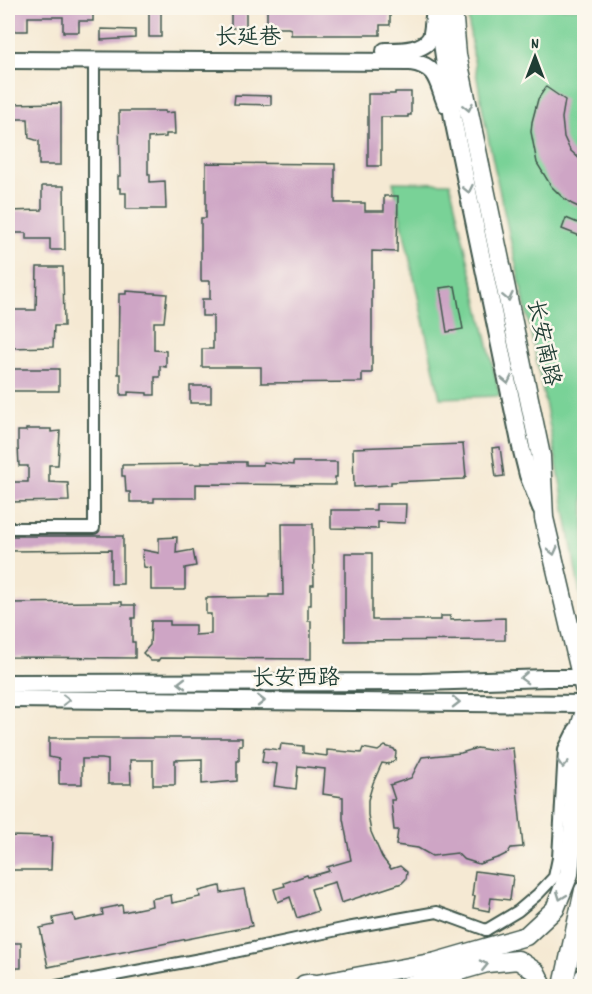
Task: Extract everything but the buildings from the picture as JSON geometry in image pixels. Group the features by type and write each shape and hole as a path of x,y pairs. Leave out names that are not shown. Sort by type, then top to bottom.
{"main road":[{"name":"长延巷","path":"8,49 401,51 412,49 429,40 436,8"},
{"path":"436,8 453,119 521,447 528,475 544,518"},
{"name":"长安南路","path":"453,8 457,55 541,456 544,518 584,681"},
{"name":"长延巷","path":"8,60 411,62 425,65 435,74 453,119"},
{"path":"563,595 585,636"},
{"name":"长安西路","path":"8,683 584,681"},
{"name":"长安西路","path":"8,699 585,704"},
{"path":"308,986 436,962 526,936 555,909 569,874 573,833 576,737 585,712"},
{"path":"563,987 585,890"},
{"path":"407,987 487,963 518,960 536,972 543,987"},
{"path":"582,987 585,977"}],"street":[{"path":"8,528 94,528 94,60"},
{"path":"57,987 437,912 486,934 518,911 554,877 558,858 564,748 585,712"}],"green space":[{"path":"467,8 584,8 584,618 541,384 485,120"},
{"path":"393,182 450,183 500,396 440,398"}]}
